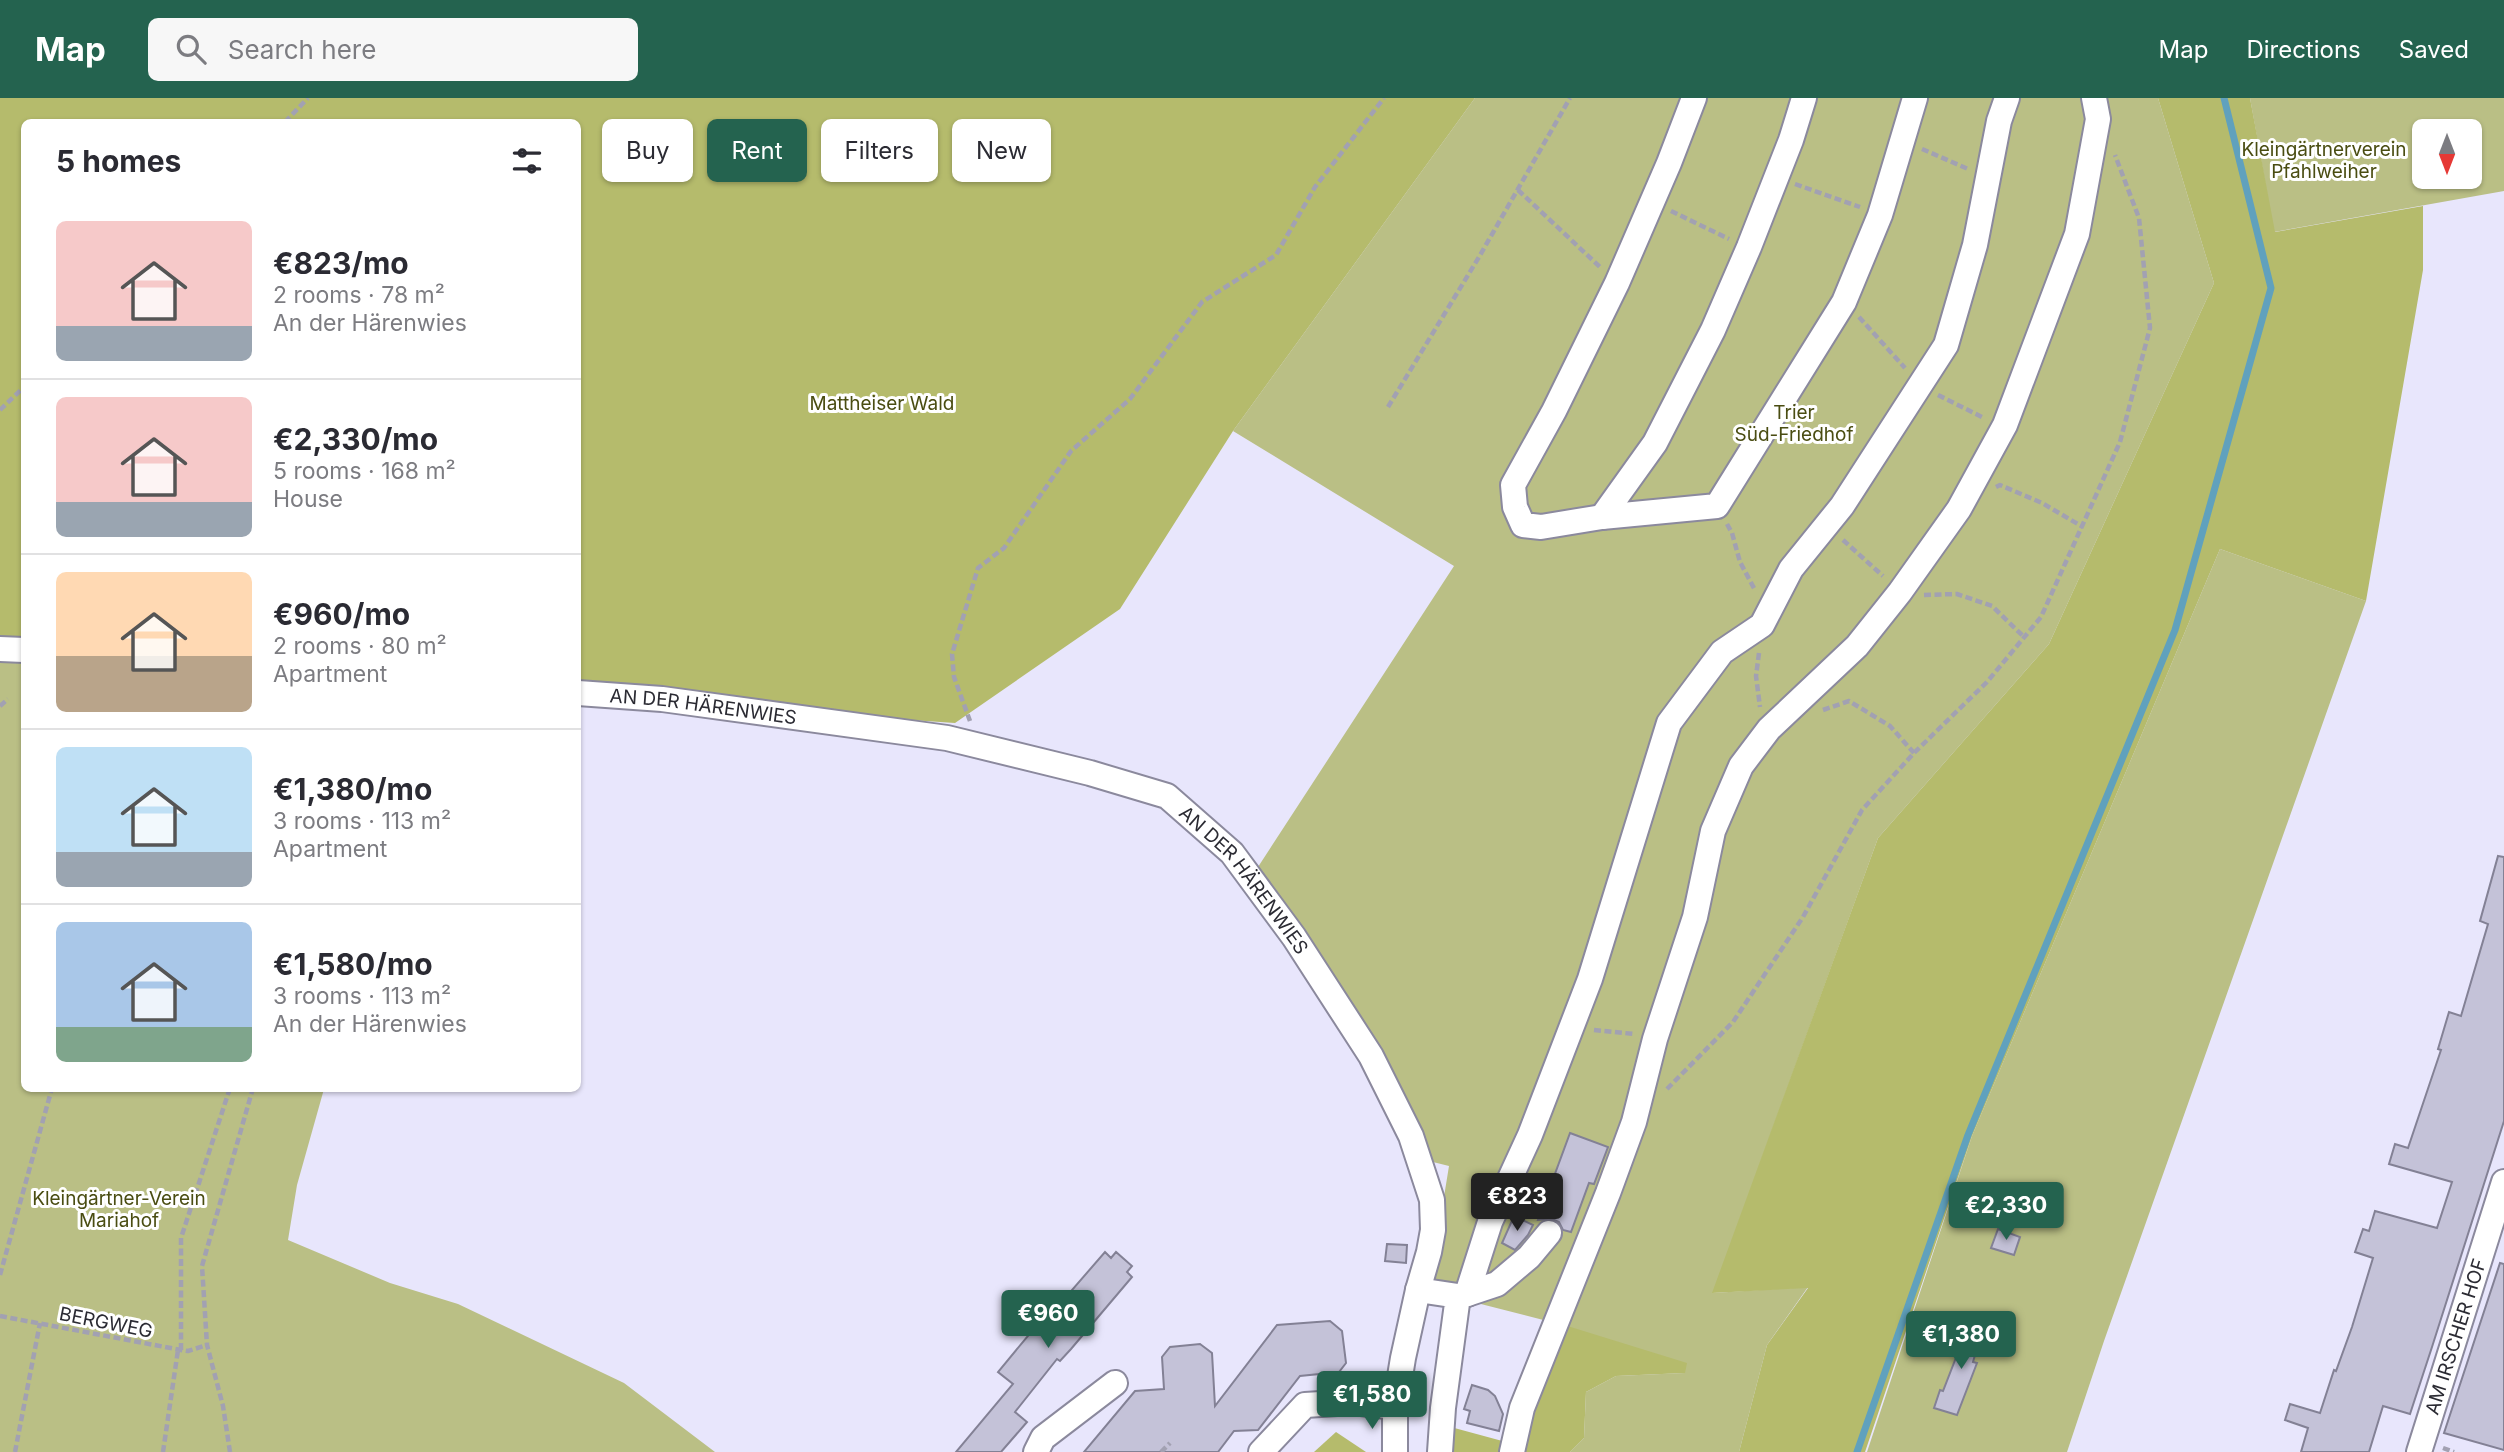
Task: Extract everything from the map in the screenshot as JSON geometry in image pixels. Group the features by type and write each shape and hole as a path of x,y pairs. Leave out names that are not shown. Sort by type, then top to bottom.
{"street":[{"path":"1694,98 1617,283 1514,485 1515,507 1523,525 1541,527 1602,517 1717,506 1843,302 1880,215 1915,98"},
{"path":"1602,517 1655,443 1713,330 1791,140 1804,98"},
{"path":"1440,1452 1443,1408 1462,1295 1490,1222 1530,1135 1590,979 1669,723 1722,652 1762,625 1791,569 1842,506 1914,379 1946,345 1975,245 1999,121 2007,98"},
{"path":"1512,1452 1522,1408 1634,1122 1656,1039 1695,917 1713,831 1741,766 1769,729 1857,646 1900,592 1959,509 2005,425 2077,234 2096,108"},
{"path":"0,649 21,650"},
{"name":"AN DER HÄRENWIES","path":"581,693 662,699 947,738 1090,773 1167,796 1232,853 1294,937 1371,1056 1411,1136 1432,1200 1433,1220 1429,1252 1403,1358 1395,1407 1395,1452"},
{"name":"AM IRSCHER HOF","path":"2419,1452 2504,1182"},
{"path":"1418,1290 1462,1295 1497,1284 1529,1256 1549,1233"},
{"path":"1035,1452 1044,1438 1115,1383"},
{"path":"1261,1452 1304,1405 1353,1402 1395,1407"}],"path":[{"path":"288,119 308,98"},
{"path":"982,747 957,687 952,654 978,568 1004,548 1071,451 1130,399 1202,302 1276,255 1315,187 1384,98"},
{"path":"1388,407 1570,98"},
{"path":"1661,1094 1733,1022 1802,916 1862,810 1914,753 1987,682 2040,618 2083,527 2120,442 2150,328 2139,218 2096,108"},
{"path":"1928,153 1989,176"},
{"path":"1807,188 1880,215"},
{"path":"1518,190 1617,283"},
{"path":"1682,218 1749,247"},
{"path":"1876,334 1914,379 1975,415"},
{"path":"0,410 21,390"},
{"path":"1959,509 2000,485 2042,503 2083,527"},
{"path":"1717,506 1732,533 1740,562 1758,597 1762,625 1756,676 1761,717 1769,729"},
{"path":"1850,546 1900,592 1908,595 1957,594 1992,606 2024,637"},
{"path":"0,706 8,699"},
{"path":"1815,713 1849,701 1890,726 1914,753"},
{"path":"1572,1028 1629,1033"},
{"path":"0,1275 51,1092"},
{"path":"163,1452 180,1350 181,1238 229,1092"},
{"path":"230,1452 223,1406 207,1345 202,1266 252,1092"},
{"name":"BERGWEG","path":"0,1316 180,1350 188,1351 207,1345"},
{"path":"15,1452 40,1323"},
{"path":"1161,1452 1170,1443"}],"green space":[{"name":"Mattheiser Wald","path":"0,98 1475,98 1233,431 1120,609 955,723 581,697 581,119 21,119 21,647 0,644"},
{"name":"Trier Süd-Friedhof","path":"1475,98 2158,98 2214,283 2049,644 1878,838 1713,1293 1808,1287 1767,1345 1739,1452 1570,1452 1584,1438 1586,1392 1616,1376 1684,1373 1555,1323 1473,1302 1430,1283 1449,1166 1429,1161 1384,1056 1258,867 1454,566 1233,431"},
{"path":"2158,98 2250,98 2275,232 2423,206 2423,270 2366,601 2220,549 1972,1136 1865,1452 1739,1452 1767,1345 1808,1288 1712,1293 1878,838 2049,644 2214,283"},
{"name":"Kleingärtnerverein Pfahlweiher","path":"2250,98 2504,98 2504,191 2274,232"},
{"path":"2220,549 2366,601 2067,1452 1867,1452 1972,1136"},
{"name":"Kleingärtner-Verein Mariahof","path":"0,644 21,647 21,1092 323,1092 297,1185 288,1240 390,1283 458,1304 624,1383 715,1452 0,1452"},
{"path":"1561,1324 1687,1363 1685,1373 1616,1376 1586,1392 1584,1438 1570,1452 1518,1452"},
{"path":"1447,1426 1506,1442 1504,1452 1449,1452"},
{"path":"1336,1432 1366,1452 1314,1452"}],"building":[{"path":"2498,856 2504,857 2504,1121 2410,1414 2383,1406 2369,1452 2301,1452 2308,1428 2285,1420 2290,1404 2320,1413 2352,1327 2373,1258 2355,1252 2363,1229 2369,1231 2375,1211 2437,1228 2452,1182 2389,1164 2395,1144 2408,1148 2441,1050 2438,1049 2449,1012 2461,1016 2488,924 2480,921"},
{"path":"1570,1133 1608,1147 1594,1184 1589,1183 1571,1232 1563,1230 1559,1222 1552,1219 1538,1220"},
{"path":"1514,1216 1533,1225 1515,1250 1502,1243"},
{"path":"1998,1229 2020,1237 2014,1255 1991,1248"},
{"path":"1387,1244 1407,1245 1406,1263 1385,1261"},
{"path":"1105,1252 1111,1258 1116,1252 1132,1266 1127,1272 1132,1277 1071,1349 1060,1361 1057,1359 1015,1412 1027,1422 1001,1452 956,1452 1013,1384 998,1372 1037,1325 1040,1327"},
{"path":"2500,1263 2504,1264 2504,1450 2444,1433"},
{"path":"1971,1319 1984,1323 1973,1362 1977,1363 1957,1415 1934,1408"},
{"path":"1330,1321 1342,1331 1346,1363 1339,1372 1300,1376 1258,1430 1234,1431 1218,1452 1084,1452 1135,1391 1164,1389 1162,1357 1170,1347 1200,1344 1212,1353 1215,1406 1277,1325"},
{"path":"1472,1385 1488,1390 1495,1396 1503,1414 1499,1431 1467,1423 1470,1411 1464,1409"}],"waterway":[{"path":"1857,1452 1968,1135 2175,630 2271,288 2224,98"}]}
